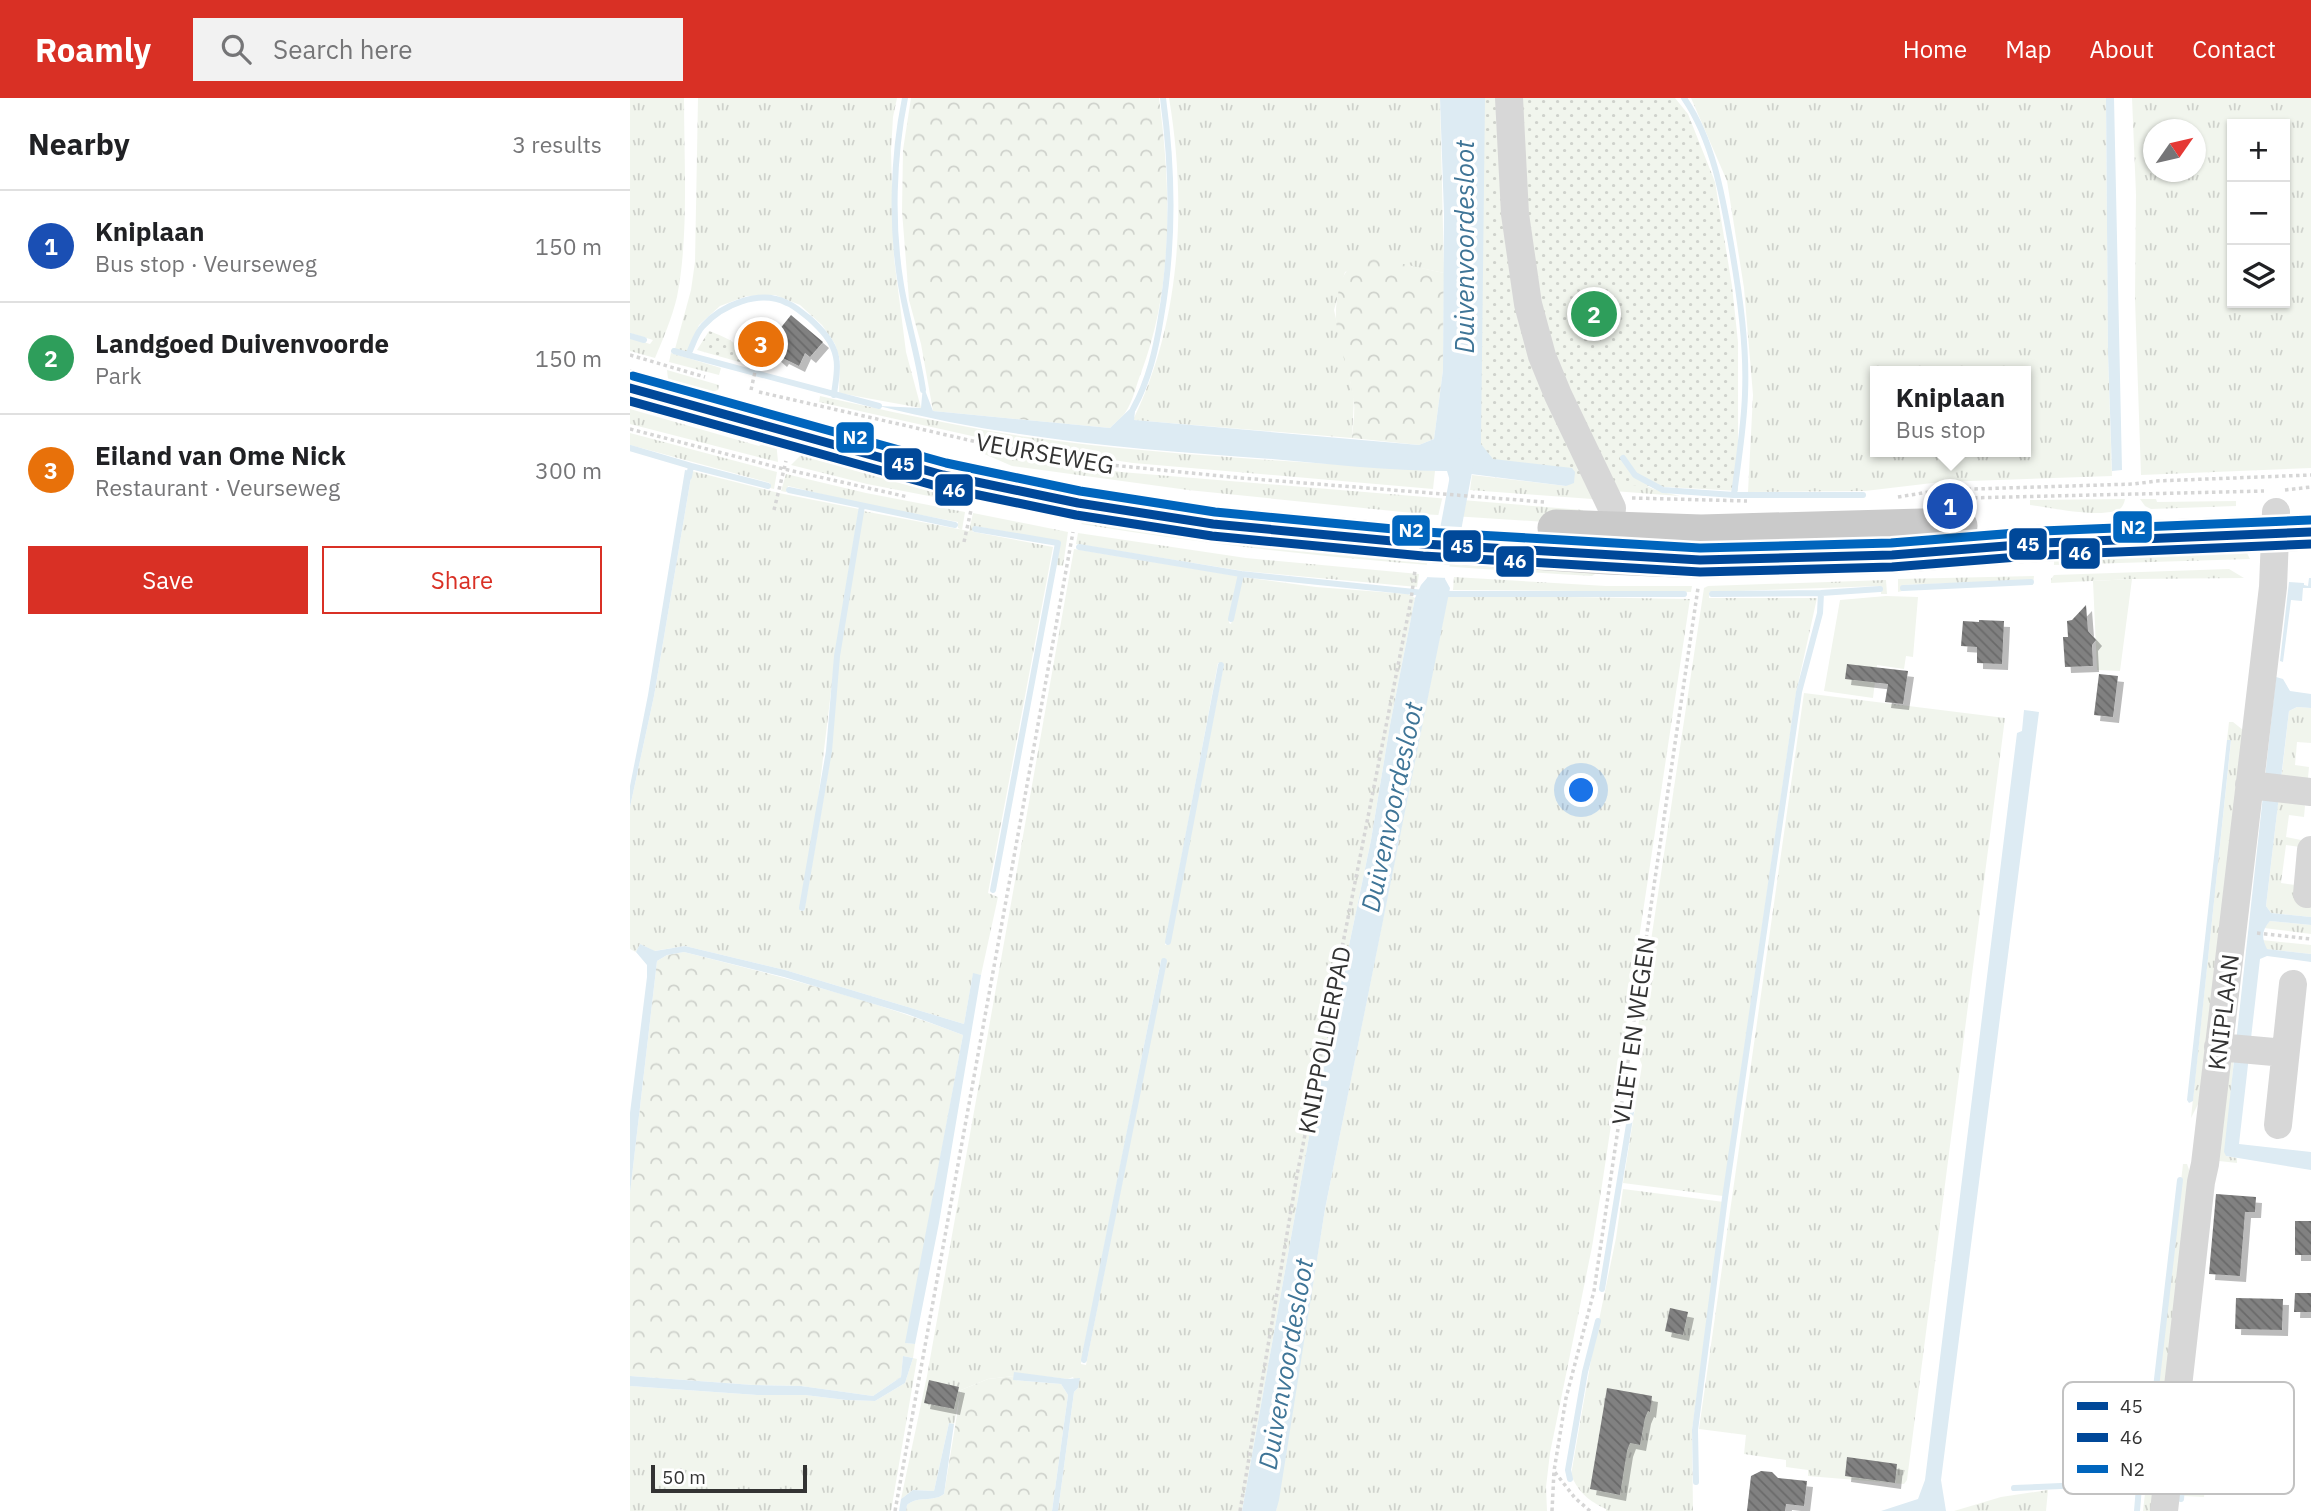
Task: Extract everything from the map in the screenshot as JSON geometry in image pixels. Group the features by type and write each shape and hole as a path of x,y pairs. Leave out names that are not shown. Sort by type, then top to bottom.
{"main road":[{"name":"VEURSEWEG","path":"630,388 943,475 1078,503 1213,523 1425,532 1464,522 1701,533 2287,519 2311,531"},
{"name":"VEURSEWEG","path":"795,433 940,461 1082,484 1425,532"},
{"name":"VEURSEWEG","path":"1608,528 1700,560 1892,555 2287,519"}],"street":[{"path":"1509,98 1515,214 1528,304 1542,356 1608,528"},
{"name":"KNIPLAAN","path":"2179,1382 2201,1182 2235,1048 2276,788 2273,587 2287,519"},
{"path":"2307,894 2311,850"},
{"path":"2278,1125 2293,984"},
{"path":"2235,1048 2285,1053"}],"path":[{"path":"630,355 712,379"},
{"name":"VEURSEWEG","path":"779,359 758,358 751,390 986,444 1081,462 1241,478 1425,532 1464,522"},
{"path":"774,510 795,433"},
{"path":"1886,499 1941,490 2311,475"},
{"path":"1608,528 1747,501"},
{"path":"895,1511 1078,503"},
{"name":"KNIPPOLDERPAD","path":"1240,1511 1297,1175 1425,532"},
{"name":"VLIET EN WEGEN","path":"1552,1511 1554,1471 1566,1398 1594,1291 1700,560"},
{"path":"2271,935 2311,939"},
{"path":"1554,1471 1574,1499 1590,1511"}],"green space":[{"path":"630,98 684,98 685,198 681,274 673,313 655,358 630,351 630,338 650,344 653,340 630,333"},
{"path":"698,98 897,98 891,151 894,258 906,352 921,408 839,393 840,360 835,344 822,325 800,305 775,295 747,296 720,306 699,325 688,352 675,349 691,290 695,262"},
{"path":"911,98 1159,98 1166,167 1167,237 1159,306 1152,340 1132,399 1125,413 1110,428 933,411 921,344 909,300 902,211 903,150"},
{"path":"1169,98 1440,98 1444,273 1372,258 1345,272 1334,310 1354,397 1352,438 1133,420 1161,343 1176,262 1178,179"},
{"path":"1456,98 1675,98 1688,114 1715,182 1732,286 1738,342 1738,491 1577,482 1450,467"},
{"path":"1691,98 2106,98 2112,476 1941,482 1865,491 1748,492 1753,395 1744,288 1727,181"},
{"path":"2132,98 2311,98 2311,468 2141,475 2135,299 2136,194"},
{"path":"1372,257 1444,273 1443,370 1434,439 1419,445 1352,438 1354,400 1338,332 1336,307 1340,286 1348,269"},
{"path":"709,331 734,343 744,352 750,365 697,350"},
{"path":"671,353 721,368 719,375 669,362"},
{"path":"667,370 719,385 718,390 704,395 670,383"},
{"path":"820,396 976,428 1079,444 1435,471 1433,489 1133,463 1008,444 819,402"},
{"path":"630,409 759,446 770,438 776,440 778,462 630,424"},
{"path":"630,433 777,472 774,489 770,488 770,483 630,445"},
{"path":"809,447 825,462 928,486 956,484 965,503 867,484 791,465"},
{"path":"983,449 1121,472 1583,510 1580,514 1546,522 1422,514 1188,490 1012,466 982,453"},
{"path":"1617,457 1631,474 1644,484 1680,496 1613,491"},
{"path":"692,471 779,493 859,509 837,641 816,817 800,911 804,911 829,766 839,655 863,511 1053,547 988,893 998,897 981,975 973,974 964,1024 785,970 685,946 654,951 640,944 636,952 630,949 630,807 654,696"},
{"path":"1575,472 1596,487 1592,499 1470,490 1472,475 1566,486"},
{"path":"786,474 965,512 962,530 958,528 958,522 862,504 788,486 786,492 781,491"},
{"path":"2125,499 2119,510 2106,513 2084,513 2030,505 2030,500"},
{"path":"2140,499 2156,499 2157,502 2236,501 2236,506 2151,509"},
{"path":"1095,512 1598,572 1592,576 1336,557 1208,543 1081,524"},
{"path":"973,513 1068,532 1063,566 1056,565 1060,542 975,526 973,532 969,531"},
{"path":"1078,533 1246,558 1419,574 1417,587 1243,571 1076,544"},
{"path":"1074,549 1238,576 1229,623 1231,624 1243,577 1316,587 1408,594 1415,598 1371,840 1321,1070 1242,1511 1058,1511 1074,1392 1078,1388 1073,1377 1068,1379 1014,1373 1014,1376 988,1379 961,1390 954,1424 949,1423 934,1491 913,1490 901,1499 927,1376","holes":["1218,663 1224,664 1169,944 1165,945","1161,960 1166,960 1086,1365 1081,1364"]},
{"path":"2245,549 2250,559 2054,565 2054,560"},
{"path":"2229,569 2244,578 2051,583 2054,575"},
{"path":"2034,576 2033,585 2031,580 1902,585 1902,591 1898,592 1898,579"},
{"path":"1454,577 1606,586 1692,586 1691,592 1453,590"},
{"path":"2132,579 2120,671 2097,670 2093,581"},
{"path":"1886,580 1887,594 1881,594 1881,586 1709,592 1709,598 1817,598 1796,693 1723,1196 1623,1183 1642,1065 1635,1047 1704,588"},
{"path":"1448,595 1690,599 1592,1247 1550,1453 1546,1487 1547,1511 1276,1511 1325,1209"},
{"path":"1886,596 1918,597 1913,657 1906,656 1904,669 1877,665 1873,698 1824,691 1840,600"},
{"path":"1804,693 2005,718 1907,1480 1904,1484 1808,1476 1808,1470 1786,1467 1786,1460 1744,1454 1746,1435 1699,1429"},
{"path":"2297,707 2311,708 2311,743 2297,742 2295,765 2309,767 2308,778 2281,781 2289,711"},
{"path":"2229,722 2243,730 2206,1088 2191,1118 2231,741 2227,740"},
{"path":"2279,796 2302,802 2305,806 2304,817 2289,815 2286,837 2301,840 2300,847 2286,845 2281,883 2295,885 2311,896 2311,917 2271,913 2266,906"},
{"path":"2270,921 2311,925 2311,934 2264,928"},
{"path":"2262,940 2311,945 2311,954 2266,949"},
{"path":"684,952 860,1000 963,1035 906,1343 915,1344 913,1358 903,1356 901,1377 873,1396 801,1386 630,1376 630,1193 657,961 667,955"},
{"path":"2234,1057 2226,1156 2237,1158 2237,1163 2219,1161 2225,1058"},
{"path":"2183,1164 2187,1164 2194,1184 2169,1382 2158,1382"},
{"path":"1623,1189 1724,1202 1692,1430 1693,1511 1606,1511 1585,1496 1571,1475"},
{"path":"913,1358 917,1359 891,1511 630,1511 630,1386 875,1401 905,1383"},
{"path":"1014,1376 1014,1380 1061,1384 1068,1395 1052,1511 906,1511 907,1505 912,1502 944,1494 961,1390 988,1379"},
{"path":"2048,1490 2046,1511 1954,1511 2001,1497"},
{"path":"2145,1494 2154,1494 2152,1511 2143,1511"},
{"path":"2184,1494 2204,1494 2204,1497"}],"water":[{"path":"1440,98 1485,98 1481,444 1493,459 1572,468 1575,472 1574,483 1566,486 1463,473 1457,482 1445,579 1450,588 1325,1209 1279,1500 1276,1511 1242,1511 1321,1070 1371,840 1415,598 1427,578 1450,481 1447,471 1360,467 1074,442 976,427 879,406 921,408 923,385 933,411 1110,428 1136,403 1134,420 1419,445 1434,439 1443,370 1444,214"},
{"path":"2106,98 2114,98 2122,470 2112,471 2108,353"},
{"path":"685,470 692,471 654,696 630,807 630,786 648,695"},
{"path":"2309,578 2311,588 2303,588 2302,601 2291,600 2283,662 2280,661 2289,582 2304,583 2308,586"},
{"path":"2276,677 2283,679 2290,691 2311,694 2311,708 2297,707 2289,711 2266,906 2271,913 2311,917 2311,925 2270,921 2265,927 2263,937 2267,949 2311,954 2311,962 2267,956 2260,959 2239,1144 2311,1152 2311,1170 2226,1156 2224,1152"},
{"path":"2024,710 2039,712 1941,1480 1946,1511 1881,1511 1918,1499 1925,1480 2017,733 2022,731"},
{"path":"2227,740 2231,740 2193,1101 2189,1103 2187,1100"},
{"path":"640,944 655,951 685,946 785,970 964,1024 973,973 981,975 939,1223 915,1344 905,1343 963,1035 907,1014 784,977 684,952 667,955 657,961 630,1193 630,1113 647,977 647,965 636,952"},
{"path":"903,1356 913,1358 905,1383 875,1401 630,1386 630,1376 801,1386 873,1396 901,1377"},
{"path":"1014,1372 1080,1378 1078,1388 1074,1392 1058,1511 1052,1511 1068,1395 1061,1384 1013,1380"},
{"path":"949,1423 954,1424 944,1494 912,1502 907,1505 906,1511 899,1511 901,1499 913,1490 934,1491"}],"pier":[{"path":"1446,482 1460,483 1448,578 1424,577"}],"building":[{"path":"791,315 823,342 810,357 805,353 799,366 783,358 781,361 760,347 770,326 779,330"},
{"path":"2086,605 2088,631 2096,640 2092,645 2093,666 2065,667 2063,637 2068,637 2067,621 2072,620"},
{"path":"1963,621 2004,621 2002,664 1977,663 1977,647 1961,646"},
{"path":"1847,664 1908,671 1903,704 1885,702 1888,684 1845,679"},
{"path":"2099,674 2118,676 2113,717 2094,715"},
{"path":"2216,1194 2256,1197 2255,1212 2245,1212 2240,1276 2209,1274"},
{"path":"2295,1221 2311,1221 2311,1255 2295,1255"},
{"path":"2295,1293 2311,1293 2311,1312 2294,1312"},
{"path":"2236,1298 2283,1299 2282,1330 2235,1329"},
{"path":"1670,1308 1688,1312 1683,1335 1665,1331"},
{"path":"929,1380 959,1387 954,1409 924,1403"},
{"path":"1607,1388 1652,1396 1640,1445 1630,1443 1627,1451 1620,1495 1590,1489"},
{"path":"1847,1457 1897,1464 1895,1483 1845,1476"},
{"path":"1761,1471 1772,1472 1778,1478 1807,1481 1804,1506 1786,1504 1785,1511 1747,1511 1751,1476"}],"waterway":[{"path":"905,98 896,167 896,239 901,285 923,390"},
{"path":"1133,409 1148,376 1154,353 1168,262 1171,208 1163,98"},
{"path":"1684,98 1703,133 1716,171 1729,231 1740,304 1745,394 1734,495"},
{"path":"834,395 834,390 837,371 837,362 829,341 809,318 793,306 776,299 742,301 720,312 701,329 688,355 879,406"},
{"path":"630,336 644,340"},
{"path":"674,351 688,355"},
{"path":"630,448 691,466 689,477"},
{"name":"Duivenvoordesloot","path":"1446,554 1463,463 1463,448"},
{"path":"1623,458 1635,475 1663,490 1734,495 1863,495"},
{"path":"691,466 768,486"},
{"path":"789,490 955,525"},
{"path":"802,908 829,751 837,656 862,506"},
{"path":"975,529 1058,543 993,890"},
{"path":"1079,547 1241,574 1424,593"},
{"path":"1231,619 1241,574"},
{"path":"1903,588 2031,582"},
{"path":"1712,594 1821,593 1880,589"},
{"path":"1696,1482 1695,1430 1725,1198 1799,692 1820,613 1821,593"},
{"path":"1441,594 1684,594"},
{"path":"1168,942 1221,665"},
{"path":"1084,1360 1164,961"},
{"path":"1602,1289 1634,1094"},
{"path":"2157,1382 2180,1180"},
{"path":"1570,1479 1568,1470 1585,1372 1598,1321"},
{"path":"2014,1488 2063,1486"},
{"path":"2137,1511 2138,1494"},
{"path":"2181,1499 2182,1494"}],"transit line":[{"name":"N2","path":"633,376 946,463 1080,491 1215,512 1425,532 1700,548 1891,543 2042,531 2310,520"},
{"name":"45","path":"630,388 943,475 1078,503 1213,524 1424,544 1700,560 1892,555 2043,543 2311,532"},
{"name":"46","path":"630,401 940,487 1076,515 1212,536 1423,556 1700,572 1892,567 2044,555 2311,544"}],"place":[{"name":"Landgoed Duivenvoorde","path":"1594,314"},
{"name":"Eiland van Ome Nick","path":"761,344"},
{"name":"Kniplaan","path":"1950,506"}]}
